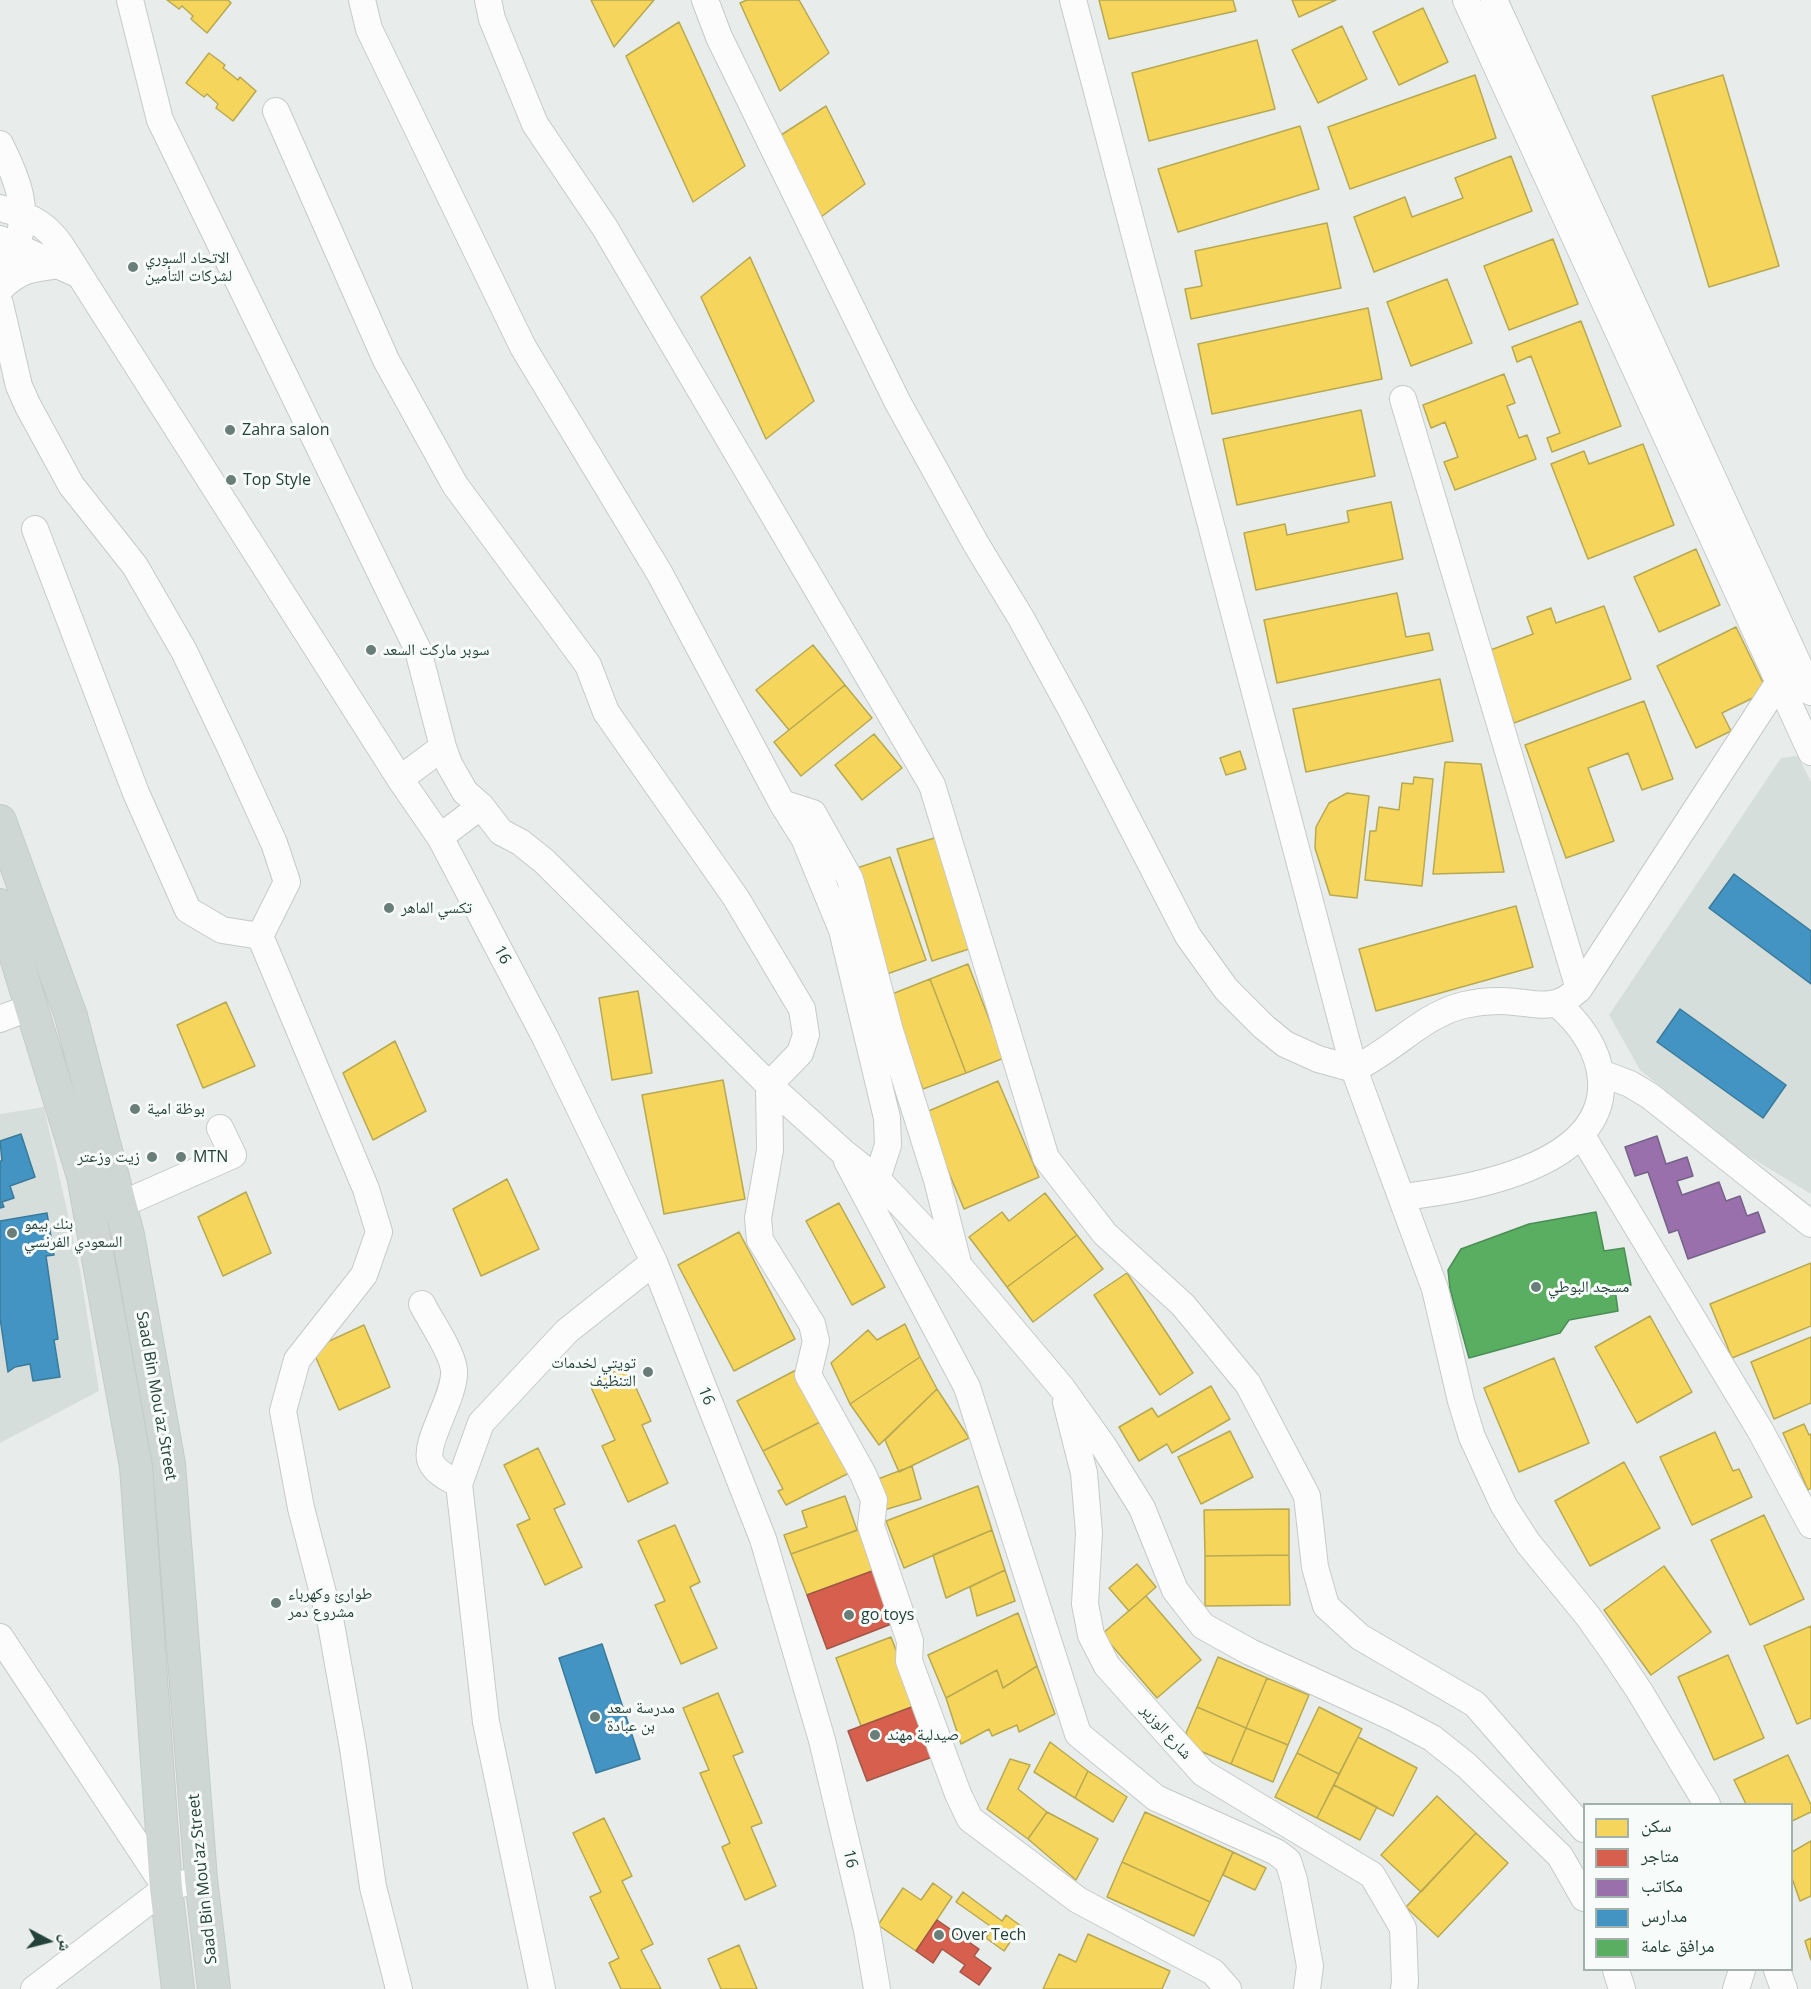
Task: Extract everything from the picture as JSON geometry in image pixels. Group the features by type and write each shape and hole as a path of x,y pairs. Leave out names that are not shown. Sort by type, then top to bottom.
{"main road":[{"name":"Saad Bin Mou'az Street","path":"0,821 71,1016 128,1235 169,1464 201,1879 214,1989"},
{"name":"Saad Bin Mou'az Street","path":"0,905 9,964 32,1007 83,1176 136,1467 166,1888 178,1989"}],"street":[{"path":"130,0 160,120 418,650 443,747 449,765 465,792 481,806 501,832 520,842 544,861 769,1085 843,1152 877,1179 959,1266 1062,1388 1104,1447 1142,1508 1175,1590 1203,1626 1250,1652 1394,1718 1432,1738 1466,1765 1560,1856 1583,1896"},
{"path":"362,0 369,29 523,348 660,574 782,803 804,838 842,930 887,1118 888,1145 877,1179"},
{"path":"488,0 492,19 535,124 605,228 932,784 1046,1158 1105,1234 1183,1305 1248,1384 1307,1496 1315,1567 1326,1606 1359,1637 1475,1704 1583,1828"},
{"path":"705,0 719,37 897,401 1072,711 1188,936 1226,989 1244,1009 1278,1039 1301,1053 1354,1069 1383,1053 1427,1021 1462,1005 1496,1001 1556,1004 1569,998 1579,989 1779,682 1800,668"},
{"path":"1073,0 1354,1069 1435,1289 1461,1401 1487,1472 1504,1506 1528,1543 1587,1615 1640,1692 1706,1803"},
{"path":"1466,0 1811,752"},
{"path":"1494,0 1811,692"},
{"path":"276,111 386,360 455,485 588,665 606,712 736,898 802,1009 806,1035 800,1053 769,1085 770,1150 758,1218 760,1240 812,1324 816,1341 808,1375 863,1474 874,1500 871,1526 910,1641 909,1661 958,1794 970,1819 1078,1900 1213,1972 1228,1989"},
{"path":"0,144 15,173 21,196 11,211 0,287"},
{"name":"16","path":"15,173 50,231 69,270 440,837 545,1037 654,1262 763,1539 822,1740 867,1930 878,1989"},
{"path":"11,211 35,220 50,231"},
{"path":"8,243 69,270"},
{"path":"0,287 14,275 29,270 69,270"},
{"path":"0,304 19,386 28,406 71,485 135,566 184,651 274,843 287,882 260,936 366,1189 379,1232 364,1275 297,1360 283,1412 301,1508 331,1624 353,1748 373,1887 399,1989"},
{"path":"1403,399 1579,989"},
{"path":"35,529 136,793 188,910 222,930 260,936"},
{"path":"400,779 443,747"},
{"path":"782,803 813,813 850,879 890,1030 937,1180 959,1266"},
{"path":"440,837 481,806"},
{"path":"1402,1197 1458,1188 1509,1175 1555,1156 1581,1134 1595,1113 1599,1101 1602,1087 1601,1074 1597,1059 1584,1033 1576,1022 1556,1004"},
{"path":"0,1019 32,1007"},
{"path":"1601,1074 1630,1084 1650,1096 1811,1224"},
{"path":"120,1204 233,1155 220,1128"},
{"path":"1581,1134 1761,1430 1811,1525"},
{"path":"843,1152 967,1387 1078,1734 1156,1798 1276,1852 1288,1861 1310,1966 1307,1989"},
{"path":"542,1989 486,1722 459,1484 481,1423 567,1331 654,1262"},
{"path":"422,1304 451,1359 454,1371 446,1408 428,1450 431,1462 441,1474 459,1484"},
{"name":"شارع الوزير","path":"1062,1388 1084,1473 1089,1533 1085,1604 1091,1635 1107,1666 1203,1773 1372,1875 1403,1928 1404,1989"},
{"path":"0,1637 166,1888"},
{"path":"33,1989 166,1888 201,1879"},
{"path":"1617,1971 1622,1989"},
{"path":"1736,1989 1742,1971"},
{"path":"1777,1971 1784,1989"}],"shaded area":[{"path":"1798,756 1811,782 1811,1194 1745,1154 1640,1070 1609,1015 1781,758"},
{"path":"44,1107 80,1269 99,1391 0,1443 0,1114"}],"building: سكن":[{"path":"167,0 228,0 231,3 207,33 191,19 193,16 182,6 179,9"},
{"path":"591,0 654,0 614,47"},
{"path":"747,0 799,0 829,53 780,91 740,3"},
{"path":"1099,0 1233,0 1236,11 1109,39"},
{"path":"1292,0 1336,0 1299,17"},
{"path":"1423,8 1448,62 1399,85 1373,32"},
{"path":"679,22 745,166 693,202 626,56"},
{"path":"1342,26 1367,79 1318,103 1292,50"},
{"path":"1257,40 1275,109 1149,141 1132,73"},
{"path":"209,53 225,65 223,68 238,80 240,77 256,91 233,121 216,108 218,104 207,94 204,97 186,83"},
{"path":"1475,75 1496,138 1350,189 1328,127"},
{"path":"1723,75 1779,266 1709,287 1652,96"},
{"path":"826,106 865,184 817,220 778,137"},
{"path":"1300,126 1319,189 1178,232 1158,169"},
{"path":"1511,156 1532,211 1374,272 1354,217 1405,197 1412,217 1463,198 1455,178"},
{"path":"1327,223 1341,288 1191,319 1185,289 1202,286 1195,251"},
{"path":"1553,239 1578,304 1509,330 1484,266"},
{"path":"750,257 814,401 766,439 701,297"},
{"path":"1447,279 1472,343 1411,366 1387,302"},
{"path":"1368,308 1382,379 1212,414 1198,344"},
{"path":"1581,321 1621,426 1552,452 1547,438 1560,433 1531,356 1517,362 1512,347"},
{"path":"1504,374 1515,403 1507,406 1519,438 1527,435 1536,459 1455,490 1444,462 1458,457 1445,422 1431,428 1423,405"},
{"path":"1361,410 1375,476 1237,505 1223,439"},
{"path":"1643,444 1674,525 1588,559 1551,464 1584,451 1589,464"},
{"path":"1391,502 1403,559 1256,590 1244,533 1285,524 1287,535 1349,522 1347,511"},
{"path":"1696,549 1720,605 1659,632 1634,577"},
{"path":"1397,593 1406,637 1429,633 1433,650 1277,683 1264,620"},
{"path":"1604,606 1631,679 1514,723 1488,651 1533,634 1527,617 1551,608 1556,623"},
{"path":"1736,627 1767,691 1722,713 1731,731 1696,748 1657,666"},
{"path":"813,645 845,685 789,730 756,690"},
{"path":"1440,679 1453,741 1306,772 1293,709"},
{"path":"845,685 872,718 801,776 774,742"},
{"path":"1644,701 1673,779 1642,790 1628,753 1588,768 1614,841 1566,858 1525,745"},
{"path":"874,734 902,768 862,800 835,765"},
{"path":"1240,751 1246,769 1226,775 1220,758"},
{"path":"1445,762 1481,764 1504,872 1433,874"},
{"path":"1414,777 1433,779 1422,886 1365,880 1370,831 1376,831 1379,807 1399,810 1402,783 1413,784"},
{"path":"1347,793 1369,796 1357,898 1330,895 1315,848 1316,827 1329,803"},
{"path":"938,837 972,948 932,961 897,849"},
{"path":"890,857 926,960 887,974 851,870"},
{"path":"1516,906 1533,967 1376,1011 1359,949"},
{"path":"968,964 1004,1058 966,1073 930,979"},
{"path":"930,979 966,1073 923,1089 887,996"},
{"path":"638,991 652,1073 612,1080 599,998"},
{"path":"226,1002 255,1066 203,1088 177,1025"},
{"path":"395,1041 426,1111 373,1140 343,1073"},
{"path":"723,1080 745,1199 664,1214 642,1095"},
{"path":"998,1081 1039,1177 964,1209 924,1113"},
{"path":"507,1179 539,1249 481,1276 453,1209"},
{"path":"246,1192 271,1253 223,1276 198,1217"},
{"path":"1045,1193 1077,1235 1007,1287 969,1237 1002,1212 1009,1221"},
{"path":"839,1203 885,1287 852,1305 806,1221"},
{"path":"739,1232 795,1339 734,1371 678,1265"},
{"path":"1077,1235 1103,1269 1033,1322 1007,1287"},
{"path":"1811,1263 1811,1326 1732,1358 1710,1304"},
{"path":"1127,1273 1193,1373 1160,1395 1094,1295"},
{"path":"1650,1316 1692,1392 1637,1423 1595,1347"},
{"path":"905,1324 920,1357 850,1404 831,1363 868,1330 877,1340"},
{"path":"364,1325 390,1387 339,1410 312,1349"},
{"path":"1811,1337 1811,1403 1774,1419 1751,1362"},
{"path":"920,1357 937,1389 879,1445 850,1404"},
{"path":"1554,1358 1589,1443 1519,1472 1484,1388"},
{"path":"626,1366 651,1421 642,1425 668,1483 628,1502 602,1446 615,1440 589,1383"},
{"path":"796,1370 822,1421 763,1451 737,1401"},
{"path":"1211,1386 1230,1419 1172,1453 1167,1444 1139,1461 1119,1427 1152,1408 1158,1417"},
{"path":"937,1389 969,1438 899,1472 885,1440"},
{"path":"822,1421 849,1473 786,1505 778,1491 783,1489 763,1451"},
{"path":"1804,1424 1809,1435 1811,1434 1811,1488 1808,1490 1783,1433"},
{"path":"1230,1431 1253,1477 1201,1504 1178,1457"},
{"path":"1715,1432 1733,1471 1739,1469 1752,1497 1692,1525 1660,1457"},
{"path":"538,1448 565,1504 554,1509 582,1567 545,1585 517,1525 530,1519 504,1465"},
{"path":"1624,1462 1660,1528 1590,1566 1555,1501"},
{"path":"912,1466 921,1499 884,1510 878,1479"},
{"path":"978,1486 992,1530 904,1568 886,1521"},
{"path":"845,1496 857,1530 791,1554 784,1535 807,1527 802,1511"},
{"path":"1289,1509 1289,1555 1205,1556 1204,1510"},
{"path":"1764,1515 1804,1599 1750,1625 1711,1540"},
{"path":"675,1525 700,1582 690,1587 717,1648 681,1664 655,1605 665,1601 638,1541"},
{"path":"861,1529 875,1570 807,1595 791,1554"},
{"path":"992,1530 1005,1570 946,1598 933,1555"},
{"path":"1289,1555 1290,1605 1205,1606 1205,1556"},
{"path":"1137,1564 1156,1587 1129,1611 1109,1588"},
{"path":"1664,1566 1711,1632 1651,1675 1604,1610"},
{"path":"1005,1570 1015,1601 977,1616 970,1587"},
{"path":"1146,1596 1201,1660 1157,1698 1102,1634"},
{"path":"1018,1613 1037,1666 1003,1688 997,1670 946,1698 928,1655"},
{"path":"1811,1626 1811,1718 1797,1724 1764,1646"},
{"path":"891,1637 917,1705 861,1726 836,1658"},
{"path":"1728,1655 1764,1738 1714,1760 1678,1677"},
{"path":"1218,1657 1267,1678 1246,1728 1197,1707"},
{"path":"1037,1666 1055,1714 1019,1732 1017,1725 992,1736 989,1729 961,1744 946,1698 997,1670 1003,1688"},
{"path":"1267,1678 1309,1695 1288,1745 1246,1728"},
{"path":"718,1693 743,1752 733,1756 762,1823 751,1827 776,1886 745,1900 722,1847 730,1843 700,1773 709,1770 683,1708"},
{"path":"1197,1707 1246,1728 1231,1764 1193,1748 1186,1733"},
{"path":"1319,1707 1362,1729 1339,1774 1297,1753"},
{"path":"1246,1728 1288,1745 1273,1782 1231,1764"},
{"path":"1358,1737 1417,1768 1393,1816 1334,1785"},
{"path":"1050,1742 1088,1771 1075,1798 1034,1772"},
{"path":"1297,1753 1339,1774 1317,1818 1275,1797"},
{"path":"1788,1755 1811,1805 1811,1812 1793,1821 1793,1803 1746,1803 1734,1780"},
{"path":"1010,1759 1030,1765 1018,1789 1047,1812 1028,1839 987,1809"},
{"path":"1088,1771 1127,1797 1113,1822 1075,1798"},
{"path":"1334,1785 1377,1807 1360,1840 1317,1818"},
{"path":"1437,1796 1476,1833 1421,1892 1381,1855"},
{"path":"1047,1812 1098,1839 1076,1880 1028,1839"},
{"path":"1145,1812 1233,1852 1210,1902 1122,1862"},
{"path":"604,1818 632,1876 622,1881 653,1944 641,1950 661,1989 621,1989 609,1963 619,1958 590,1897 601,1892 573,1833"},
{"path":"1476,1833 1508,1863 1438,1937 1406,1907"},
{"path":"1811,1841 1811,1896 1800,1901 1793,1881 1793,1851"},
{"path":"1233,1852 1266,1868 1255,1890 1223,1875"},
{"path":"1122,1862 1210,1902 1194,1936 1107,1897"},
{"path":"933,1883 952,1897 916,1951 878,1925 903,1888 921,1900"},
{"path":"963,1892 1002,1921 1006,1915 1021,1926 1004,1951 986,1938 993,1928 956,1902"},
{"path":"1088,1934 1170,1971 1162,1989 1043,1989 1059,1954 1076,1962"},
{"path":"1811,1938 1811,1960 1805,1941"},
{"path":"739,1945 757,1989 721,1989 708,1959"}],"building: متاجر":[{"path":"875,1570 894,1623 827,1649 807,1595"},
{"path":"917,1705 935,1756 867,1781 848,1731"},
{"path":"937,1920 979,1949 974,1956 991,1968 979,1985 960,1972 965,1965 942,1949 933,1963 916,1951"}],"building: مكاتب":[{"path":"1657,1136 1666,1164 1687,1157 1693,1176 1677,1181 1682,1195 1719,1182 1726,1201 1740,1196 1747,1216 1758,1212 1765,1232 1688,1259 1678,1230 1669,1233 1648,1172 1635,1176 1625,1147"}],"building: مدارس":[{"path":"1734,874 1811,931 1811,984 1709,908"},
{"path":"1680,1009 1786,1085 1763,1118 1657,1042"},
{"path":"21,1134 35,1177 10,1186 14,1198 2,1202 4,1207 0,1208 0,1161 2,1161 0,1141"},
{"path":"47,1213 54,1255 46,1256 58,1339 54,1340 60,1377 33,1381 30,1364 15,1367 8,1372 0,1318 0,1221"},
{"path":"602,1644 640,1759 596,1773 559,1658"}],"building: مرافق عامة":[{"name":"مسجد البوطي","path":"1596,1212 1604,1251 1624,1248 1631,1285 1615,1289 1618,1311 1569,1320 1560,1333 1469,1358 1450,1289 1448,1270 1461,1249 1529,1224"}],"place":[{"name":"الاتحاد السوري لشركات التأمين","path":"133,267"},
{"name":"Zahra salon","path":"230,430"},
{"name":"Top Style","path":"231,480"},
{"name":"سوبر ماركت السعد","path":"371,650"},
{"name":"تكسي الماهر","path":"389,908"},
{"name":"بوظة امية","path":"135,1109"},
{"name":"زيت وزعتر","path":"152,1157"},
{"name":"MTN","path":"181,1157"},
{"name":"بنك بيمو السعودي الفرنسي","path":"12,1233"},
{"name":"مسجد البوطي","path":"1536,1287"},
{"name":"تويتي لخدمات التنظيف","path":"648,1372"},
{"name":"طوارئ وكهرباء مشروع دمر","path":"276,1603"},
{"name":"go toys","path":"849,1615"},
{"name":"مدرسة سعد بن عبادة","path":"595,1717"},
{"name":"صيدلية مهند","path":"875,1735"},
{"name":"Over Tech","path":"939,1935"}]}
